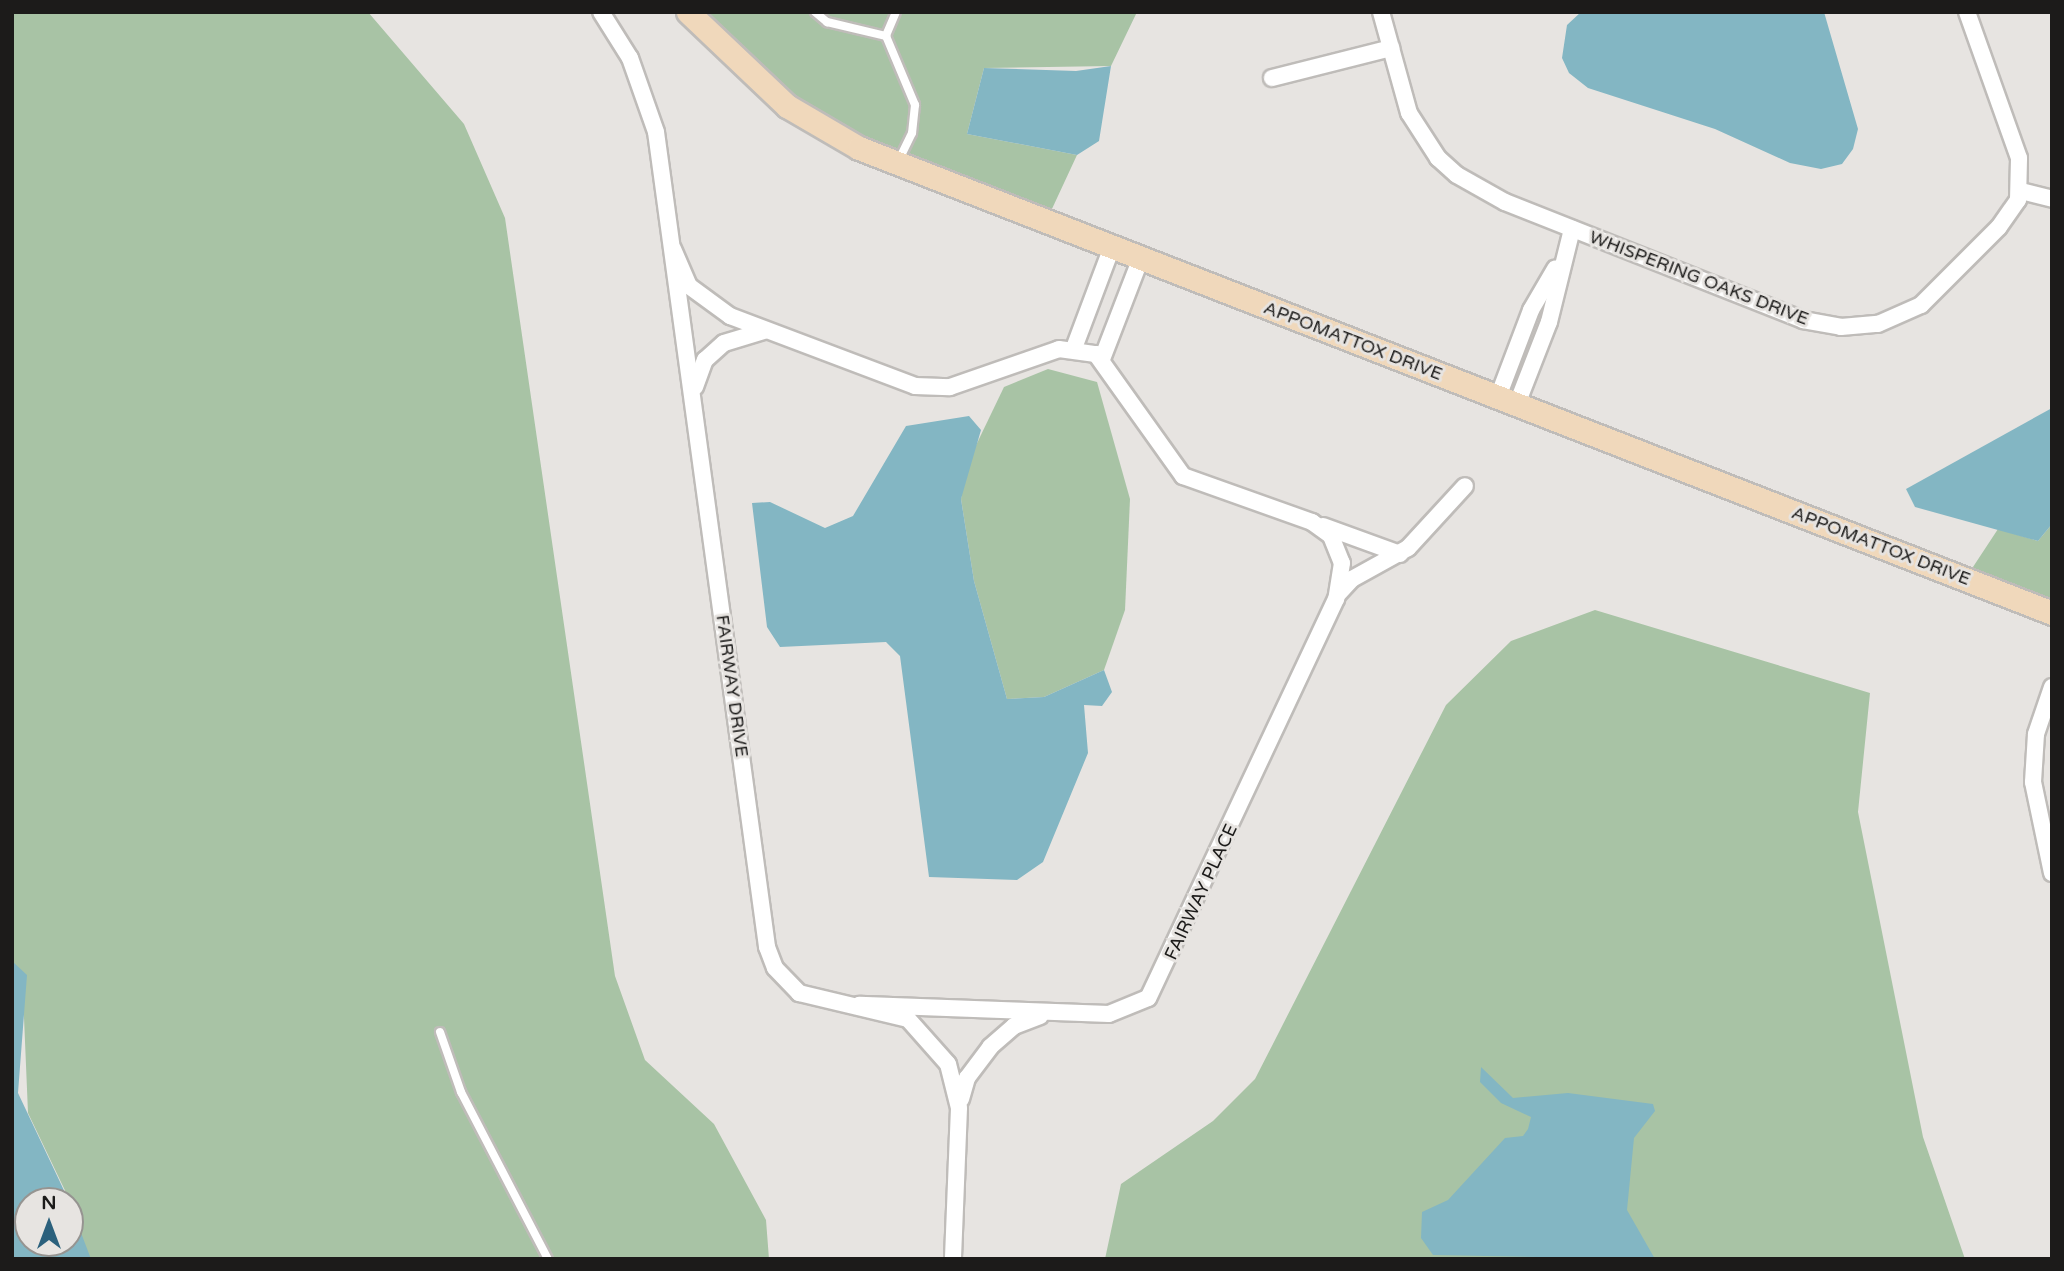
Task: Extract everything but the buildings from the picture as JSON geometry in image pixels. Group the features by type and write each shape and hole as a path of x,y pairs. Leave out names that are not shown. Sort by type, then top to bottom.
{"street":[{"name":"FAIRWAY DRIVE","path":"601,12 630,58 649,104 673,249 768,947 775,968 799,993 829,1004 859,1005 891,1011 924,1032 953,1073 959,1108 953,1259"},
{"name":"APPOMATTOX DRIVE","path":"688,12 803,118 898,163 2052,613"},
{"name":"WHISPERING OAKS DRIVE","path":"1381,12 1409,113 1437,158 1479,190 1802,320 1860,327 1892,320 1931,298 2007,218 2021,191"},
{"path":"1967,12 2019,158 2021,191 2052,199"},
{"path":"1272,78 1391,48"},
{"name":"WHISPERING OAKS DRIVE","path":"1507,401 1531,310 1560,261 1572,229"},
{"path":"1074,348 1112,247"},
{"path":"673,249 682,274 701,298 764,331 933,389 1074,348 1102,359 1141,258"},
{"path":"693,400 699,371 714,351 737,337 764,331"},
{"name":"FAIRWAY PLACE","path":"1102,359 1183,476 1400,554"},
{"path":"1336,598 1352,579 1400,554 1465,486"},
{"name":"FAIRWAY PLACE","path":"859,1005 1066,1013 1125,1011 1154,990 1336,598 1343,573 1339,555 1331,537 1312,522"},
{"path":"2052,687 2036,734 2033,782 2052,873"},
{"path":"959,1108 971,1071 1003,1034 1027,1019 1066,1013"}],"lane":[{"path":"815,12 827,22 886,36"},
{"path":"896,12 886,36 915,105 912,133 898,163"},
{"path":"440,1031 460,1092 548,1259"}],"green space":[{"path":"12,12 368,12 464,124 505,218 615,976 645,1060 714,1124 766,1220 769,1259 65,1259 84,1257 84,1187 63,1187 28,1113 23,994 12,976"},
{"path":"703,12 1137,12 1111,66 984,68 967,134 1077,155 1051,211 863,138 793,98"},
{"path":"1048,369 1097,382 1130,499 1125,610 1104,670 1044,697 1007,699 974,581 961,499 967,464 1004,387"},
{"path":"2052,524 2052,601 1971,570 1998,529 2038,541"},
{"path":"1595,610 1870,693 1858,812 1923,1137 1965,1259 1105,1259 1121,1184 1213,1121 1255,1079 1446,705 1511,641"}],"water":[{"path":"1581,12 1824,12 1858,129 1853,149 1842,164 1821,169 1790,163 1715,129 1588,88 1569,73 1562,58 1567,25"},
{"path":"1111,66 1099,141 1077,155 967,134 984,68 1076,71"},
{"path":"2052,408 2052,524 2038,541 1915,507 1906,489"},
{"path":"969,416 981,430 961,499 974,581 1007,699 1044,697 1104,670 1112,692 1102,706 1084,705 1088,753 1043,862 1017,880 929,877 900,656 886,642 780,647 767,627 752,503 770,502 825,528 853,516 906,426"},
{"path":"12,961 27,975 18,1093 62,1187 14,1187 14,1257 84,1257 84,1241 91,1259 12,1259"},
{"path":"1481,1067 1513,1098 1568,1093 1653,1104 1655,1111 1634,1138 1627,1210 1655,1259 1433,1255 1421,1238 1422,1212 1448,1200 1505,1138 1523,1136 1528,1129 1531,1117 1501,1103 1480,1082"}]}
